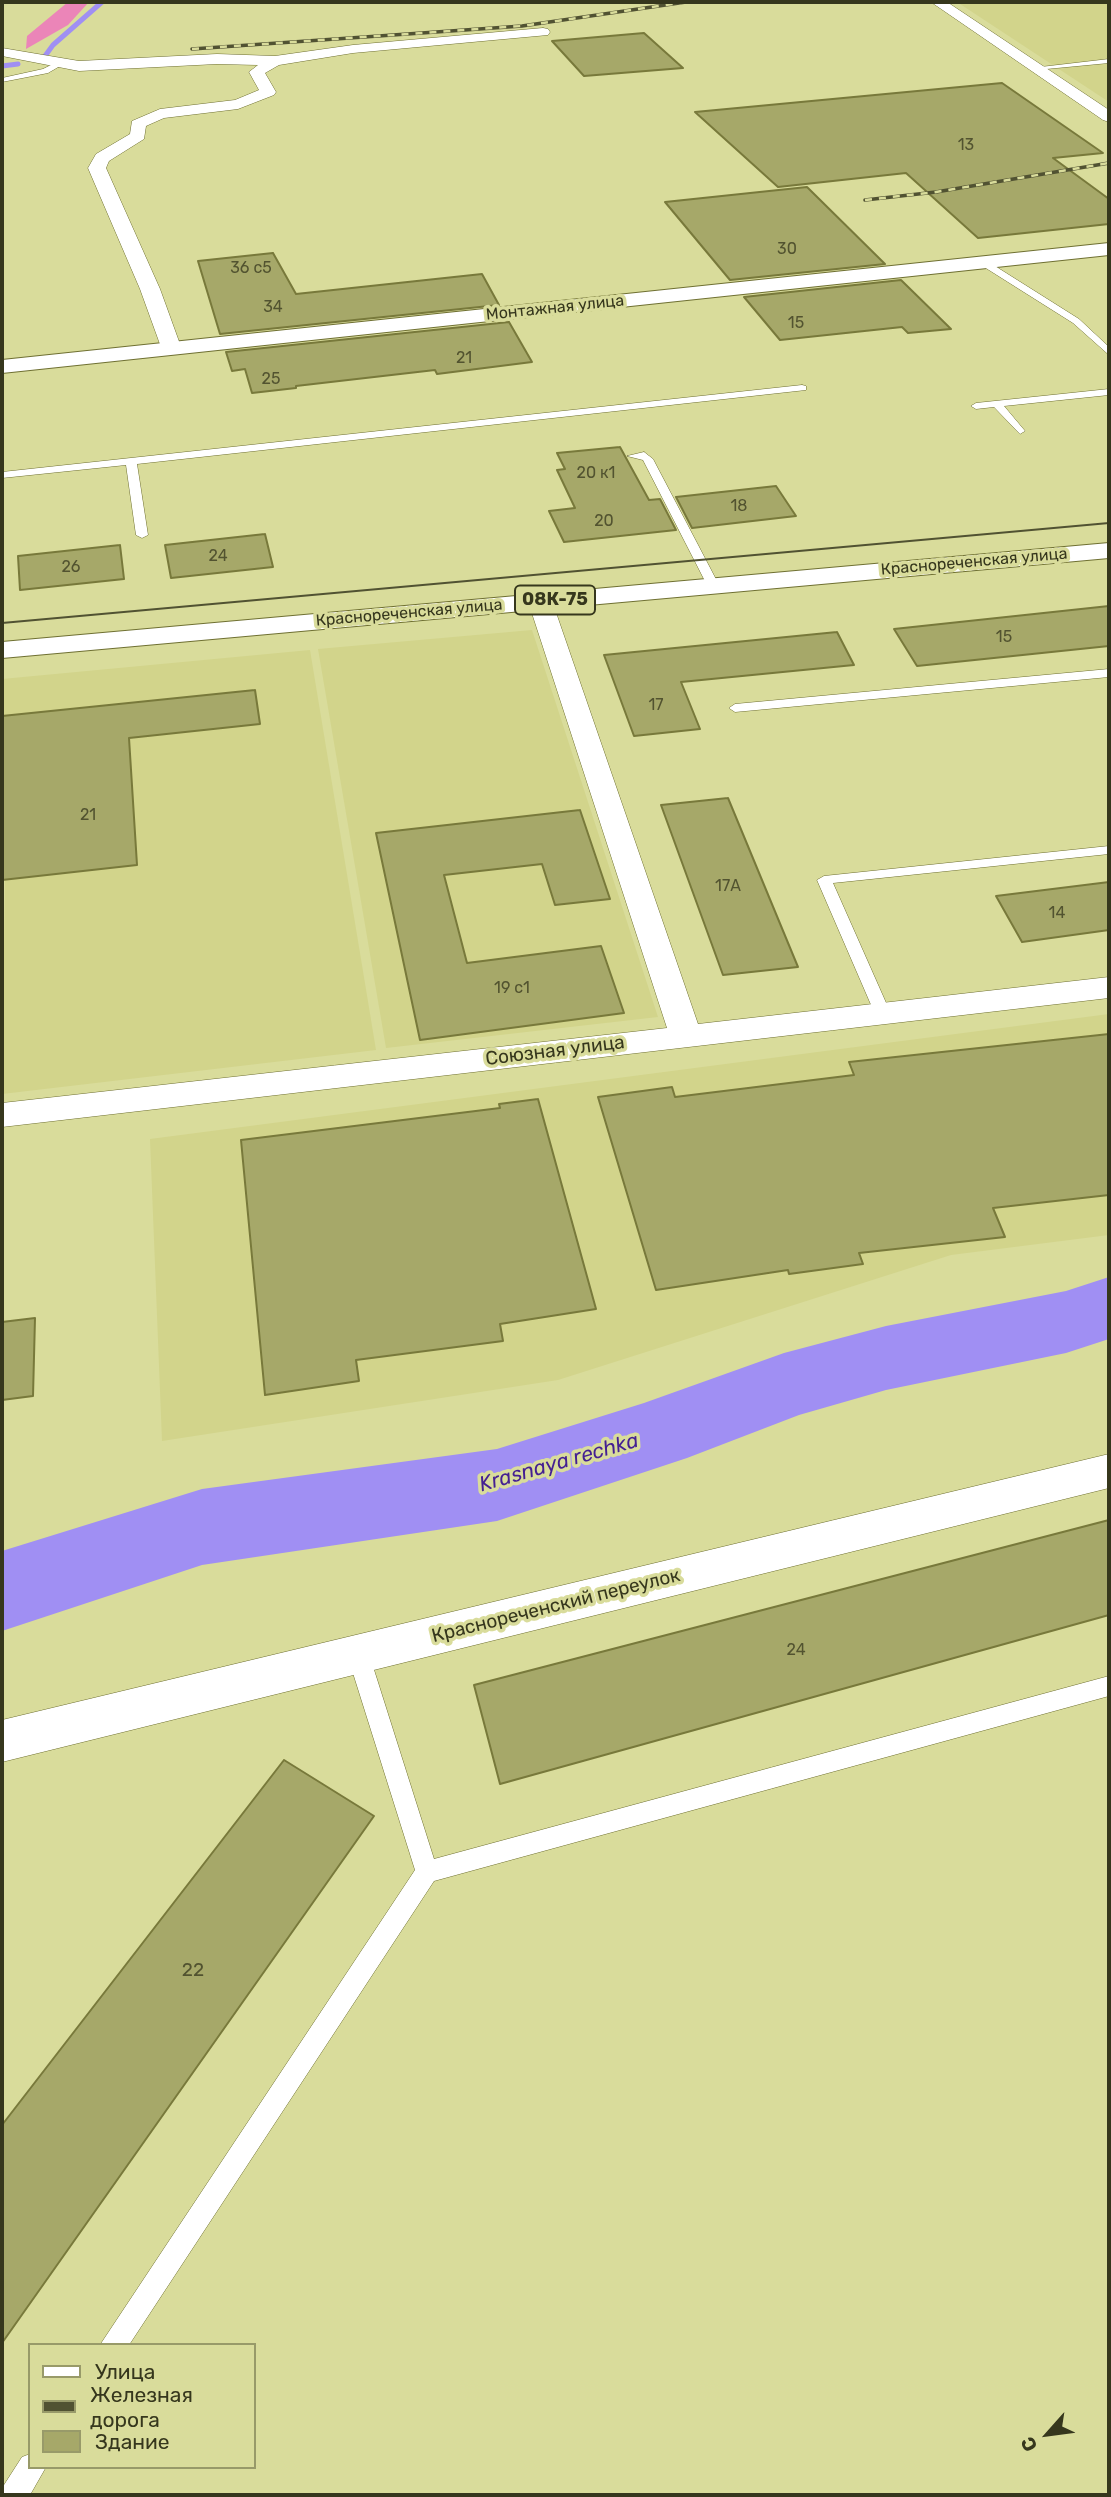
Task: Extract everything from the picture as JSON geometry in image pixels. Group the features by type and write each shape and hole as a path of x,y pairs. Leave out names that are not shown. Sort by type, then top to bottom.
{"street":[{"path":"938,2 1109,117"},
{"path":"2,52 79,66 230,59 275,61 353,49 543,32"},
{"path":"171,347 150,289 97,168 103,158 138,136 138,124 160,114 238,104 268,92 257,72 275,61"},
{"name":"Монтажная улица","path":"2,367 1109,249"},
{"name":"Краснореченская улица","path":"2,650 1109,550"},
{"path":"540,601 686,1037"},
{"name":"Союзная улица","path":"2,1115 1109,988"},
{"name":"Краснореченский переулок","path":"2,1741 1109,1471"}],"lane":[{"path":"1036,68 1109,61"},
{"path":"2,80 45,71 57,64"},
{"path":"984,263 1076,321 1109,352"},
{"path":"2,475 802,388"},
{"path":"976,406 1109,392"},
{"path":"996,404 1020,431"},
{"path":"632,456 644,455 648,459 713,585"},
{"path":"131,461 142,535"},
{"path":"735,708 1109,673"},
{"path":"883,1014 824,880 1109,850"},
{"path":"358,1654 427,1872"},
{"path":"114,2343 427,1872 1109,1686"},
{"path":"13,2495 31,2469"}],"shaded area":[{"path":"68,2 89,2 68,25 26,49 27,36"},
{"path":"957,2 1109,2 1109,102"},
{"path":"532,630 658,1017 386,1048 318,649"},
{"path":"310,650 376,1050 2,1094 5,880 2,880 2,679"},
{"path":"1109,1014 1109,1235 951,1255 558,1380 162,1441 150,1139"}],"building":[{"path":"644,33 683,68 584,76 552,41"},
{"path":"1002,83 1103,153 1053,158 1109,199 1109,224 978,238 906,173 778,187 695,112"},
{"path":"807,187 885,264 730,280 665,202"},
{"path":"273,253 296,294 482,274 499,305 220,334 198,261"},
{"path":"901,280 951,329 908,333 902,327 780,340 744,297"},
{"path":"509,322 532,362 437,374 435,370 252,393 245,369 232,371 226,352"},
{"path":"620,447 649,500 660,499 676,530 564,542 549,511 575,508 557,470 565,469 557,453"},
{"path":"776,486 796,516 692,528 676,497"},
{"path":"265,534 273,567 171,578 165,545"},
{"path":"120,545 124,579 20,590 18,556"},
{"path":"1109,606 1109,646 917,666 894,629"},
{"path":"837,632 854,665 681,682 700,729 634,736 604,655"},
{"path":"255,690 260,724 129,738 137,865 2,880 2,716"},
{"path":"728,798 798,967 723,975 661,805"},
{"path":"580,810 610,899 555,905 542,864 444,875 467,963 601,946 624,1013 420,1040 376,833"},
{"path":"1109,882 1109,930 1022,942 996,896"},
{"path":"1109,1034 1109,1195 993,1208 1005,1237 859,1253 863,1264 789,1274 788,1270 656,1290 598,1097 672,1087 675,1097 854,1075 849,1062"},
{"path":"538,1099 596,1309 500,1324 503,1341 356,1360 359,1381 265,1395 241,1140 500,1108 499,1104"},
{"path":"35,1318 33,1396 2,1400 2,1322"},
{"path":"1109,1520 1109,1615 500,1784 474,1685"},
{"path":"284,1760 374,1816 2,2343 2,2125"}],"waterway":[{"path":"45,56 53,45 102,2"},
{"path":"2,66 18,64"},
{"name":"Krasnaya rechka","path":"2,1591 202,1527 497,1485 657,1434 784,1386 886,1358 1066,1322 1109,1308"}],"tram line":[{"path":"2,623 1109,523"}],"railway":[{"path":"192,49 522,26 686,2"},
{"path":"865,200 936,192 1109,163"}]}
